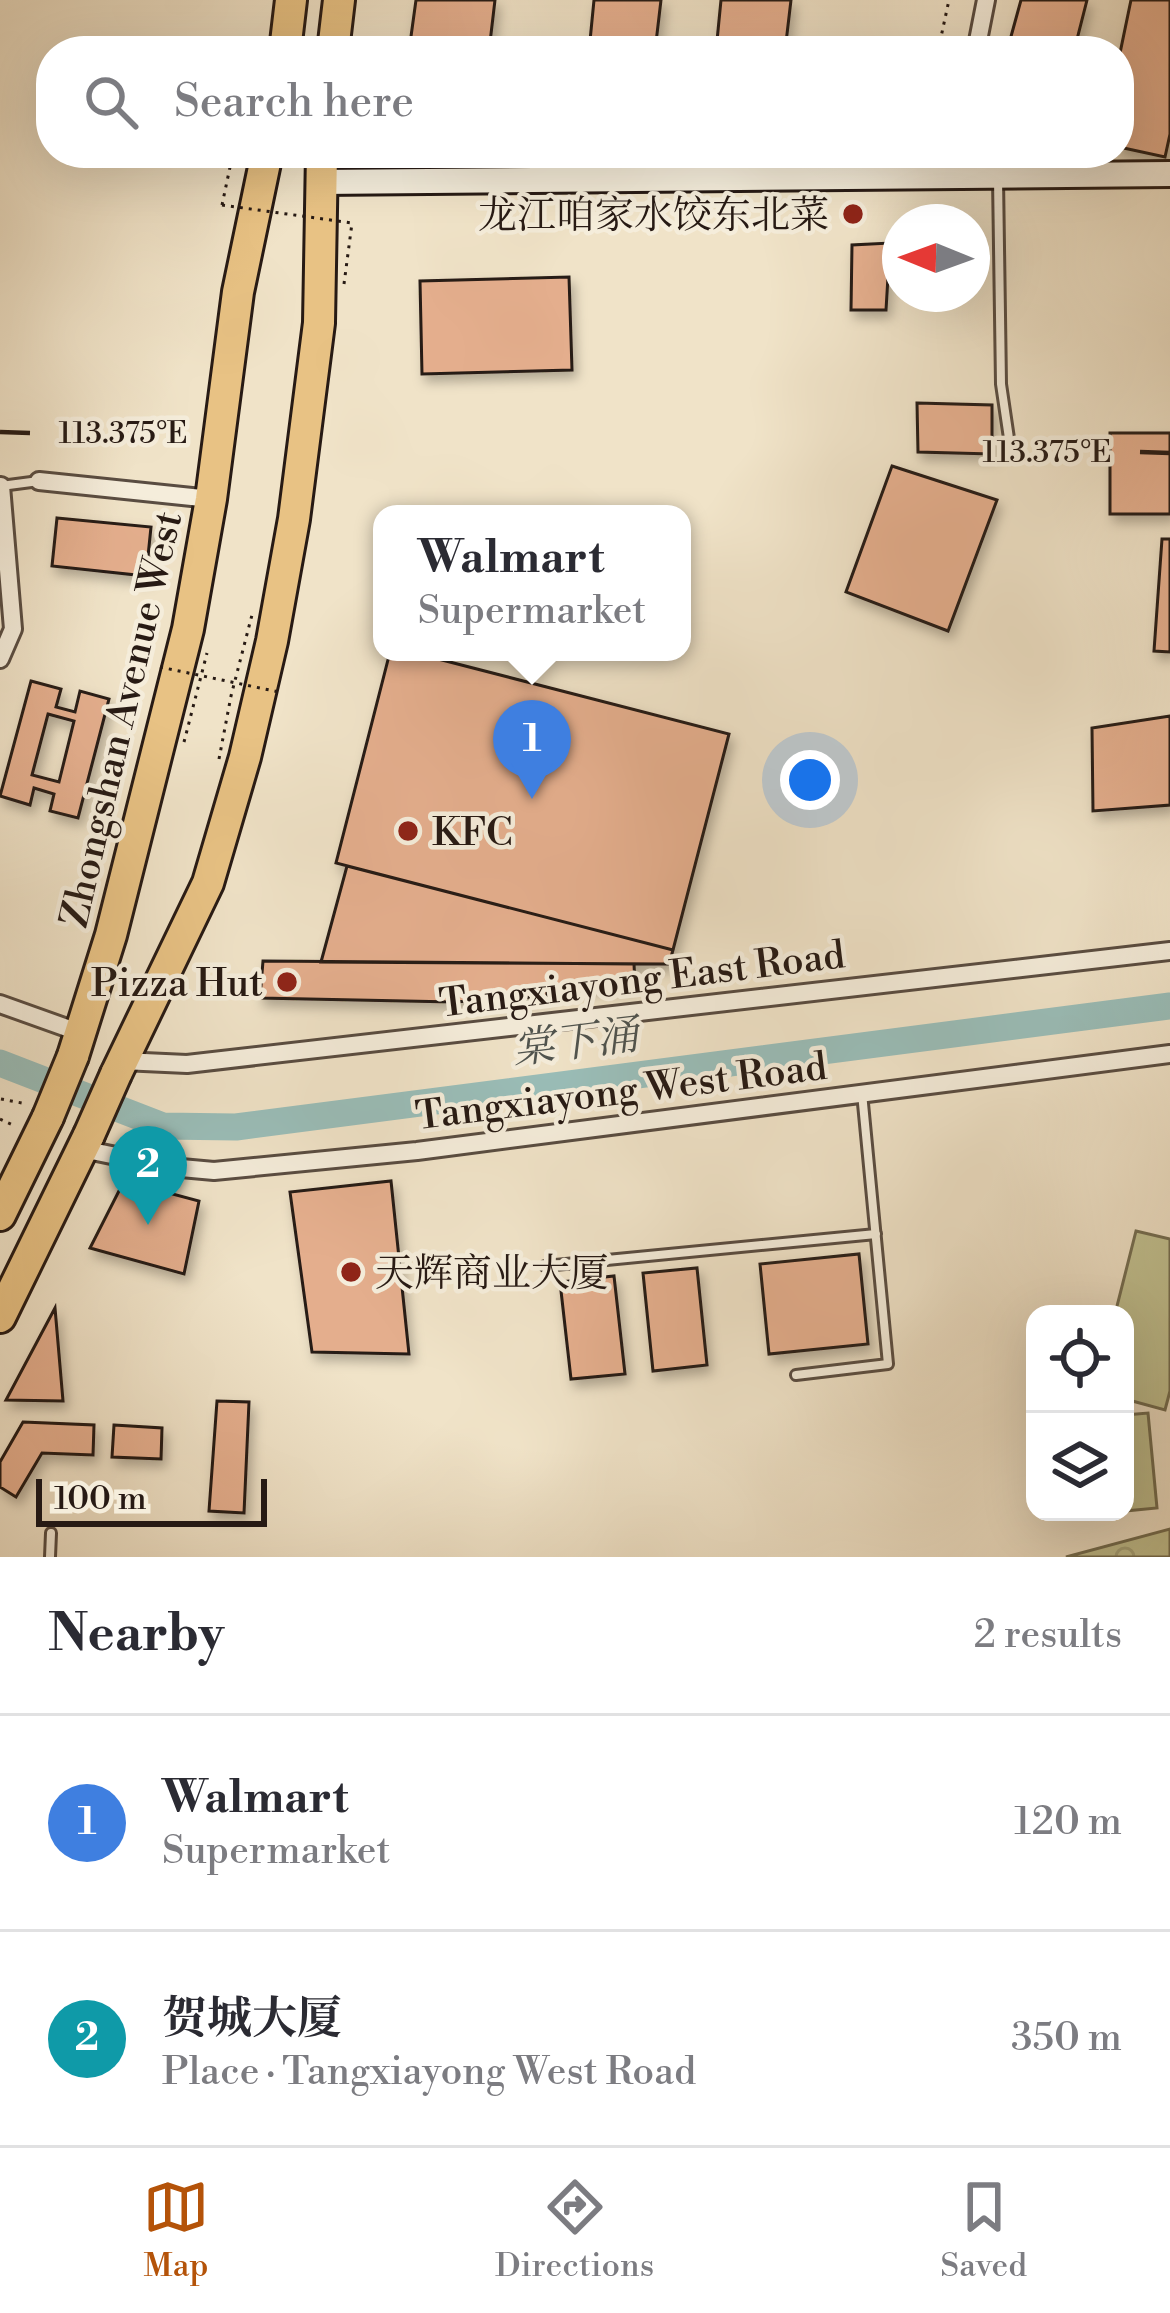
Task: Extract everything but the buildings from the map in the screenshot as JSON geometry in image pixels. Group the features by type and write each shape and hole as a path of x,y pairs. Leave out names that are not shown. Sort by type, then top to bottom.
{"highway":[{"path":"287,36 291,0"},
{"path":"335,36 339,0"},
{"name":"Zhongshan Avenue West","path":"0,1214 37,1110 77,1044 171,702 211,499 238,292 264,168"},
{"path":"0,1317 208,883 245,757 294,519 319,323 321,168"}],"street":[{"path":"979,36 986,0"},
{"path":"965,168 998,176 1170,174"},
{"path":"39,481 211,499"},
{"path":"0,659 14,629 1,486"},
{"name":"Tangxiayong East Road","path":"119,1067 187,1064 1170,951"},
{"path":"0,1004 77,1044"},
{"name":"Tangxiayong West Road","path":"86,1142 170,1167 214,1171 417,1150 1170,1054"}],"lane":[{"path":"998,176 1001,384 1010,452"},
{"path":"1,486 39,481"},
{"path":"796,1375 888,1364 862,1092"},
{"path":"544,1266 876,1234"},
{"path":"50,1557 51,1533"}],"path":[{"path":"941,36 949,0"},
{"path":"230,168 222,205 352,224 344,284"},
{"path":"220,773 222,734 257,599"},
{"path":"160,667 279,692"},
{"path":"0,1100 37,1110"}],"green space":[{"path":"1136,1231 1170,1239 1170,1391 1165,1410 1134,1401 1134,1305 1117,1305"},
{"path":"1148,1413 1157,1508 1134,1510 1134,1414"},
{"path":"1170,1529 1170,1557 1066,1557"}],"waterway":[{"name":"棠下涌","path":"0,1063 163,1126 236,1127 1170,1006"}],"place":[{"name":"龙江咱家水饺东北菜","path":"853,214"},
{"name":"Walmart","path":"532,799"},
{"name":"KFC","path":"408,831"},
{"name":"Pizza Hut","path":"287,982"},
{"name":"贺城大厦","path":"148,1225"},
{"name":"天辉商业大厦","path":"351,1272"}]}
